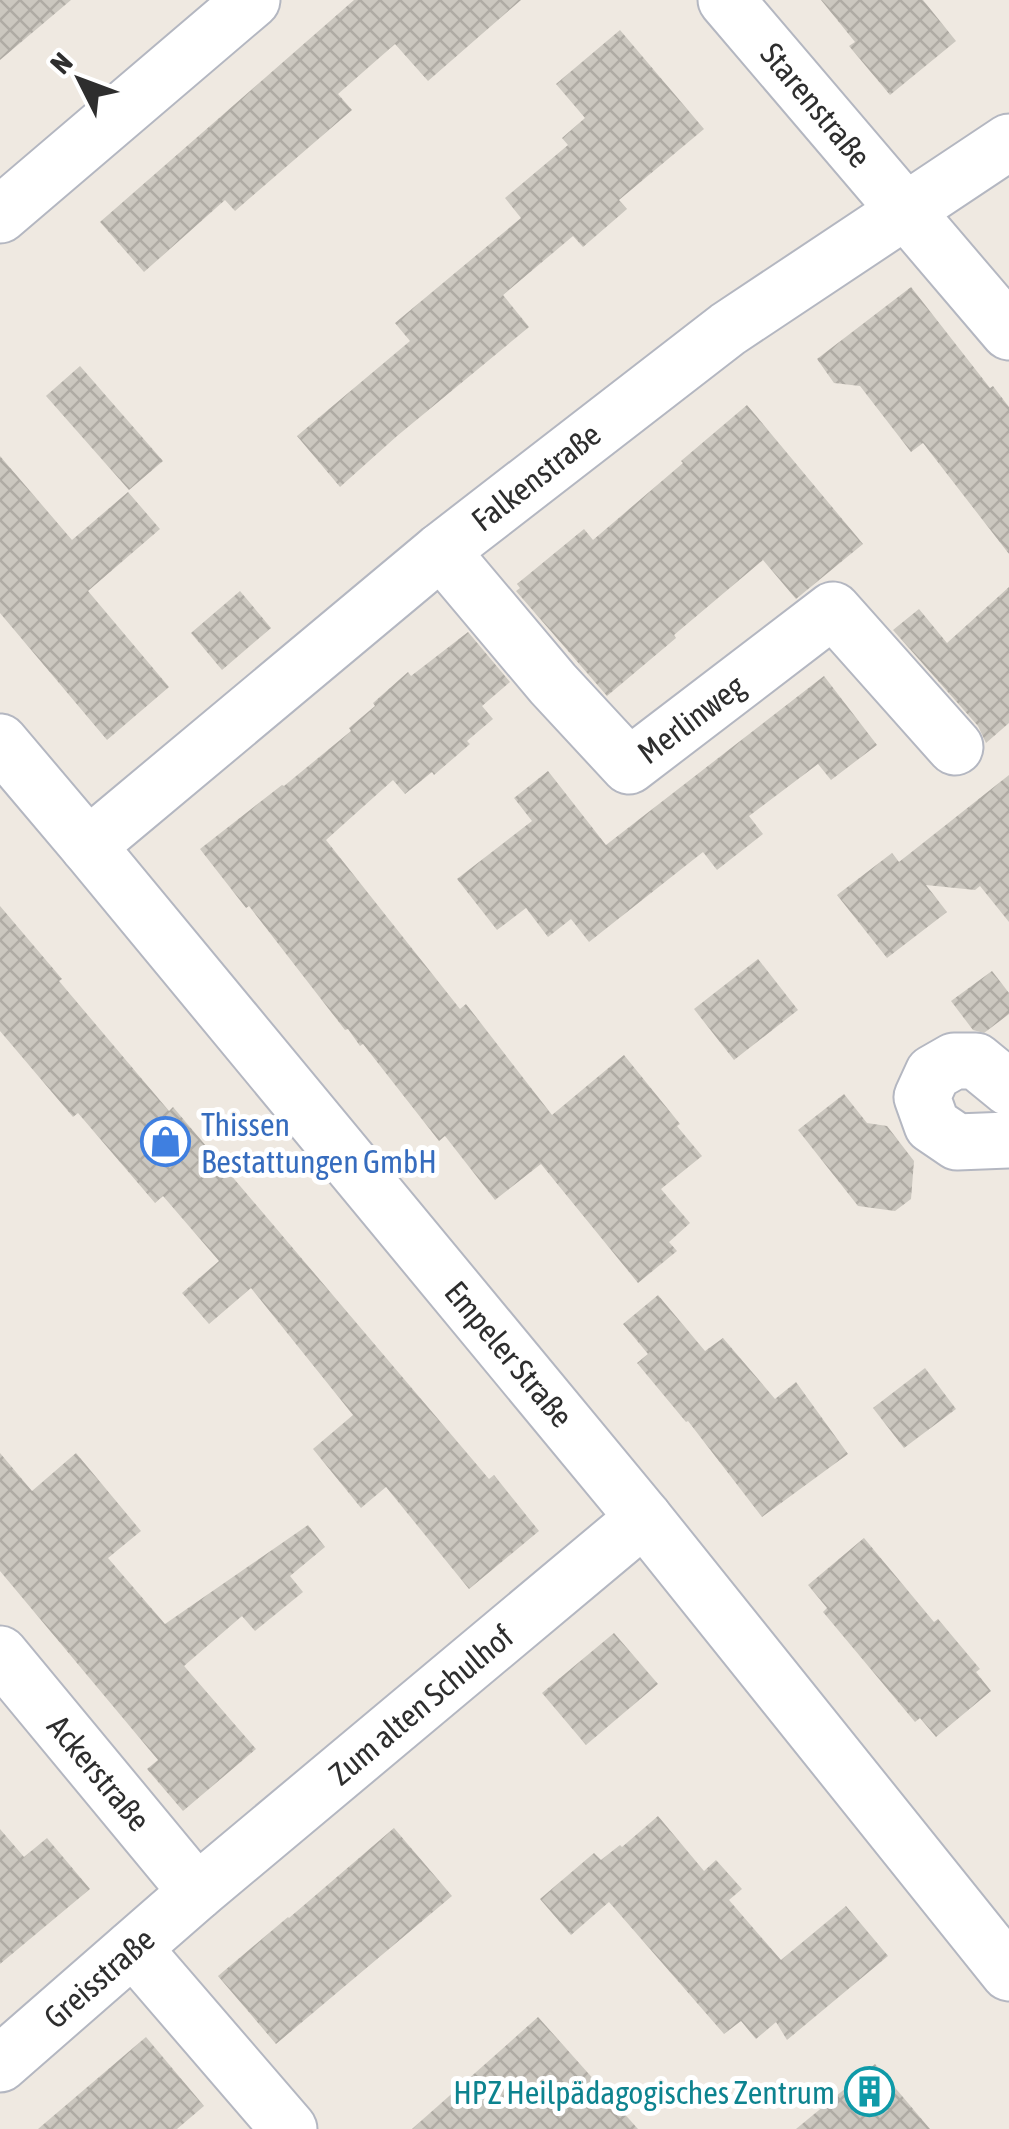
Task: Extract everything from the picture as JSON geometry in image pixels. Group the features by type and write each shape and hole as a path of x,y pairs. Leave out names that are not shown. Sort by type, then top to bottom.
{"street":[{"path":"0,215 252,0"},
{"name":"Starenstraße","path":"726,0 1009,332"},
{"name":"Falkenstraße","path":"88,846 441,551 728,328 1009,142"},
{"name":"Merlinweg","path":"441,551 553,684 630,766 833,610 955,747"},
{"name":"Empeler Straße","path":"0,742 644,1518 1009,1973"},
{"path":"1009,1088 976,1062 954,1061 933,1073 922,1097 932,1125 957,1142 1009,1140"},
{"name":"Zum alten Schulhof","path":"198,1892 644,1518"},
{"name":"Ackerstraße","path":"0,1654 198,1892"},
{"name":"Greisstraße","path":"0,2064 198,1892"},
{"path":"133,1948 289,2129"}],"building":[{"path":"0,0 71,0 0,60"},
{"path":"354,0 521,0 428,81 395,44 338,94 352,110 235,211 225,200 144,272 100,222"},
{"path":"821,0 923,0 956,41 890,95 849,46 855,42"},
{"path":"620,30 704,129 619,200 627,209 583,247 573,236 503,295 529,327 340,487 297,436 410,341 395,323 521,218 505,198 568,145 562,138 585,118 556,84"},
{"path":"911,287 1009,407 1009,554 923,443 911,452 860,386 834,383 817,359"},
{"path":"80,366 163,461 129,490 46,396"},
{"path":"747,405 863,544 796,599 763,560 607,696 516,591 520,588 517,584 584,529 593,540"},
{"path":"0,456 72,540 128,492 160,529 88,591 169,687 107,740 0,613"},
{"path":"1009,587 1009,723 986,743 978,726 893,630 919,609 947,643"},
{"path":"240,591 271,628 222,670 191,633"},
{"path":"468,632 510,682 482,706 493,719 434,775 432,772 405,794 393,780 326,840 460,1009 466,1004 552,1115 624,1055 680,1124 677,1126 702,1156 661,1189 690,1223 669,1242 677,1251 638,1283 541,1164 495,1200 445,1136 439,1141 363,1044 360,1046 345,1030 200,849 351,731 349,728 375,706 373,703 408,672 411,676"},
{"path":"824,676 877,745 831,780 818,764 749,816 763,834 717,870 703,852 589,942 571,919 548,937 526,908 497,930 457,879 532,821 514,798 548,771 606,845"},
{"path":"1009,775 1009,922 980,886 975,890 926,885 947,912 887,958 837,895 892,853 899,862"},
{"path":"0,906 169,1111 173,1107 489,1479 494,1475 539,1531 469,1589 386,1487 361,1508 313,1449 353,1415 251,1288 209,1324 182,1293 219,1261 163,1196 155,1203 78,1113 73,1117 0,1031"},
{"path":"758,959 798,1010 734,1060 694,1009"},
{"path":"992,971 1009,993 1009,1014 984,1033 973,1030 951,1001"},
{"path":"844,1094 867,1123 887,1126 914,1161 911,1199 895,1211 858,1206 798,1130"},
{"path":"658,1295 705,1351 723,1338 775,1399 796,1382 848,1454 762,1517 688,1421 637,1363 648,1354 623,1324"},
{"path":"925,1368 956,1409 904,1448 873,1408"},
{"path":"0,1453 32,1491 76,1453 141,1531 108,1558 165,1624 308,1525 325,1547 290,1576 303,1592 255,1631 242,1616 184,1666 256,1749 183,1811 147,1769 158,1760 0,1571"},
{"path":"864,1538 934,1622 938,1619 980,1669 976,1672 991,1691 936,1737 920,1718 915,1722 823,1612 827,1608 808,1585"},
{"path":"614,1633 658,1684 586,1745 542,1693"},
{"path":"658,1816 704,1871 716,1860 742,1889 729,1900 781,1960 846,1906 888,1956 787,2040 776,2022 756,2039 741,2021 724,2034 609,1902 571,1935 540,1899 594,1853 601,1860"},
{"path":"394,1828 452,1896 276,2044 218,1976"},
{"path":"0,1829 24,1857 47,1838 90,1889 0,1964"},
{"path":"538,2017 638,2129 412,2129"},
{"path":"146,2037 204,2106 177,2129 38,2129"},
{"name":"HPZ Heilpädagogisches Zentrum","path":"875,2064 930,2129 796,2129"}],"place":[{"name":"Thissen Bestattungen GmbH","path":"166,1142"},
{"name":"HPZ Heilpädagogisches Zentrum","path":"870,2092"}]}
